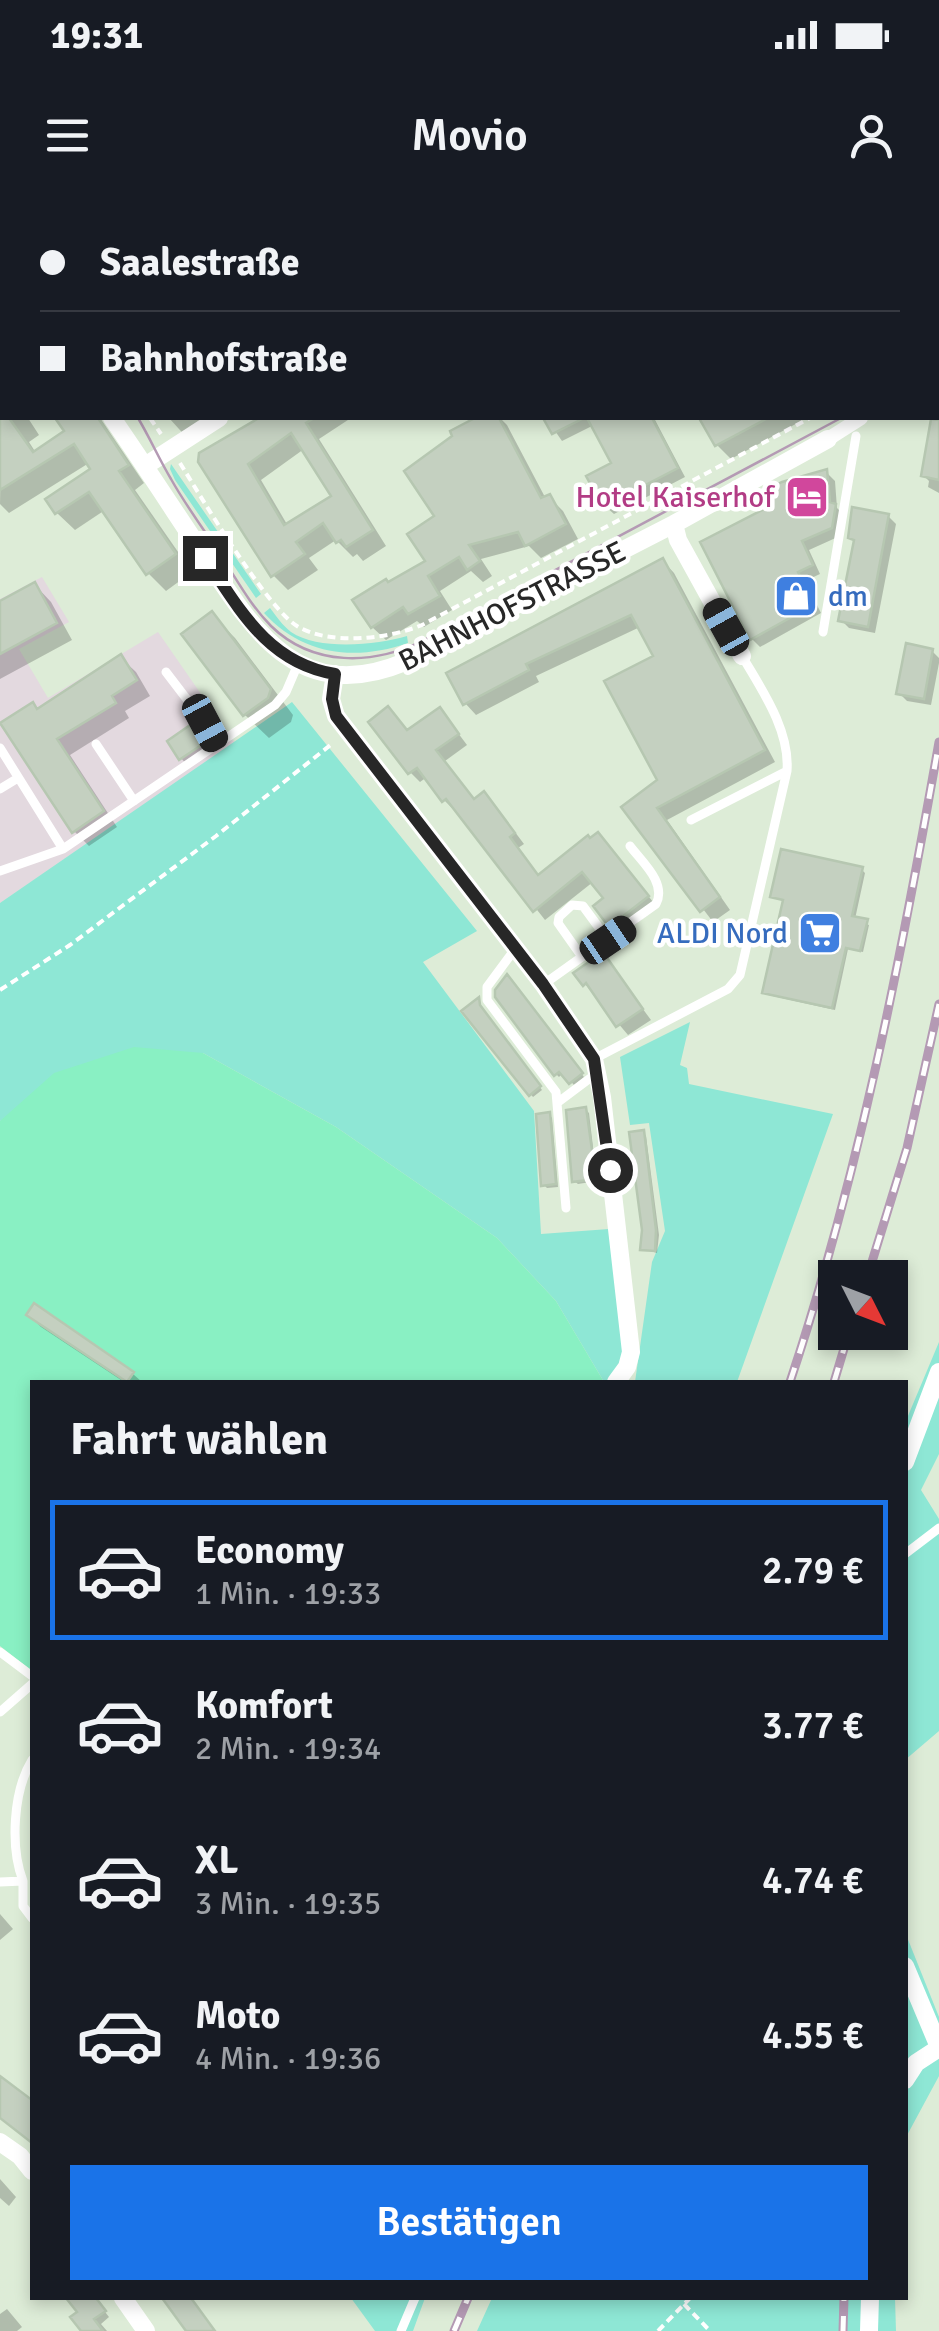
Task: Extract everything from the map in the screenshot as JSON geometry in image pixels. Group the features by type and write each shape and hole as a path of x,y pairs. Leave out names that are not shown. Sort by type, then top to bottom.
{"street":[{"name":"BAHNHOFSTRASSE","path":"113,420 253,629 276,651 298,664 335,674 371,673 405,662 674,524 828,439"},
{"path":"145,466 217,420"},
{"path":"828,439 861,420"},
{"path":"856,436 863,420"},
{"path":"674,524 678,540 742,656"},
{"path":"335,674 332,704 347,730 543,984 595,1066 631,1352 620,1380"},
{"path":"908,1454 939,1372"},
{"path":"908,1973 939,2048 916,2063 908,2075"},
{"path":"0,2142 30,2168"},
{"path":"124,2300 146,2331"},
{"path":"869,2331 870,2300"}],"lane":[{"path":"823,632 856,436"},
{"path":"556,1103 595,1066 728,989 740,976 788,753 784,737 742,656"},
{"path":"0,871 63,849 276,704 298,664"},
{"path":"166,672 196,710 216,745"},
{"path":"96,744 134,801"},
{"path":"0,748 63,849"},
{"path":"691,820 787,770"},
{"path":"0,789 18,778"},
{"path":"543,984 649,912 660,896 658,884 630,846"},
{"path":"582,957 558,923 559,917 572,906 583,906 608,940"},
{"path":"514,950 487,986 488,1000 556,1092 566,1208"},
{"path":"908,1552 939,1528"},
{"path":"0,1652 30,1674"},
{"path":"0,1712 30,1686"},
{"path":"30,1764 17,1820 16,1864 23,1881 23,1906 30,1915"},
{"path":"0,1882 23,1881"},
{"path":"401,2331 413,2300"}],"path":[{"path":"172,450 250,568 294,625 312,634 379,638 424,624 806,420"},
{"path":"0,990 70,945 216,836 320,756 347,730"},
{"path":"658,2331 688,2300"},
{"path":"684,2304 710,2331"}],"shaded area":[{"path":"171,464 261,594 256,598 175,480"},
{"path":"42,577 69,622 19,649 48,698 158,632 235,743 0,903 0,599"},
{"path":"270,608 291,632 317,642 364,644 407,636 408,643 369,652 331,651 313,646 279,627 264,613"},
{"path":"292,702 477,931 423,962 534,1111 541,1234 609,1229 627,1349 617,1380 603,1380 556,1301 497,1238 336,1127 203,1053 0,1121 0,903"},
{"path":"690,1022 680,1065 687,1068 689,1084 833,1114 738,1380 635,1380 652,1262 665,1231 649,1123 630,1125 620,1057"},
{"path":"939,1342 939,1454 921,1490 939,1519 939,1731 908,1757 908,1416"},
{"path":"908,1940 939,2017 939,2076 908,2133"},
{"path":"352,2300 424,2300 413,2331 375,2331"},
{"path":"491,2300 895,2300 896,2331 477,2331"}],"green space":[{"path":"134,1047 203,1053 336,1127 497,1238 556,1301 603,1380 30,1380 30,1669 0,1646 0,1121 54,1073"}],"building":[{"path":"0,420 10,420 33,452 64,431 56,420 99,420 129,465 119,471 176,554 146,575 89,492 55,514 45,499 90,469 74,444 0,490"},
{"path":"256,420 311,420 306,423 373,530 346,547 341,540 336,543 323,523 296,542 305,554 271,577 198,462 199,453","holes":["291,433 331,496 284,525 248,464"]},
{"path":"471,420 500,420 541,498 550,494 566,524 525,546 518,532 469,545 480,561 467,570 459,557 428,576 440,596 408,614 403,607 371,628 352,600 425,561 407,534 434,516 404,471 452,436 450,431"},
{"path":"544,420 580,420 552,434"},
{"path":"588,420 653,420 678,468 603,507 586,476 611,463"},
{"path":"700,420 764,420 715,446"},
{"path":"931,420 939,420 939,480 921,476"},
{"path":"827,469 830,502 836,504 832,528 802,541 813,565 798,572 815,604 750,640 700,542 768,507 762,492"},
{"path":"852,507 889,514 868,627 838,621 854,540 848,538"},
{"path":"663,558 765,750 657,808 720,897 700,912 621,807 657,780 604,681 653,656 631,615 526,664 529,670 463,705 446,673"},
{"path":"35,582 57,623 0,654 0,601"},
{"path":"212,611 271,689 268,698 243,716 181,634"},
{"path":"906,643 933,649 924,699 896,694"},
{"path":"121,654 137,680 112,696 116,703 57,739 104,811 72,833 0,723 33,702 37,709"},
{"path":"388,706 407,730 440,707 459,734 436,750 474,799 484,791 515,833 510,837 538,875 588,835 590,838 598,832 649,896 609,927 593,906 603,898 582,872 533,912 446,799 442,802 417,768 408,774 368,722"},
{"path":"193,723 206,742 179,760 167,741"},
{"name":"ALDI Nord","path":"781,849 863,867 852,916 868,919 860,951 846,948 832,1008 762,993 783,900 770,897"},
{"path":"603,952 643,1009 616,1027 586,983 583,986 573,973"},
{"path":"507,974 583,1073 569,1084 559,1072 554,1076 495,997 495,990"},
{"path":"479,997 480,1005 541,1086 529,1096 461,1011"},
{"path":"586,1107 596,1179 572,1182 566,1110"},
{"path":"550,1112 556,1184 541,1186 536,1114"},
{"path":"644,1130 655,1251 640,1250 642,1230 629,1132"},
{"path":"34,1303 134,1372 124,1380 26,1315"},
{"path":"0,2076 30,2098 30,2141 0,2118"},
{"path":"68,2300 98,2300 106,2311 94,2319 103,2331 81,2331 70,2317 77,2312"},
{"path":"163,2300 192,2300 215,2331 186,2331"}],"tram line":[{"path":"139,420 183,499 264,618 305,649 344,658 384,655 422,641 837,420"}],"railway":[{"path":"791,1380 837,1225 876,1065 939,742"},
{"path":"873,1260 907,1148 939,1004"},
{"path":"835,1380 844,1350"},
{"path":"454,2331 467,2300"},
{"path":"843,2331 844,2300"}],"place":[{"name":"Hotel Kaiserhof","path":"807,497"},
{"name":"dm","path":"796,596"},
{"name":"ALDI Nord","path":"820,933"}],"route":[{"path":"205,558 246,619 271,646 298,664 335,674 332,699 336,716 543,984 594,1059 610,1170"}]}
